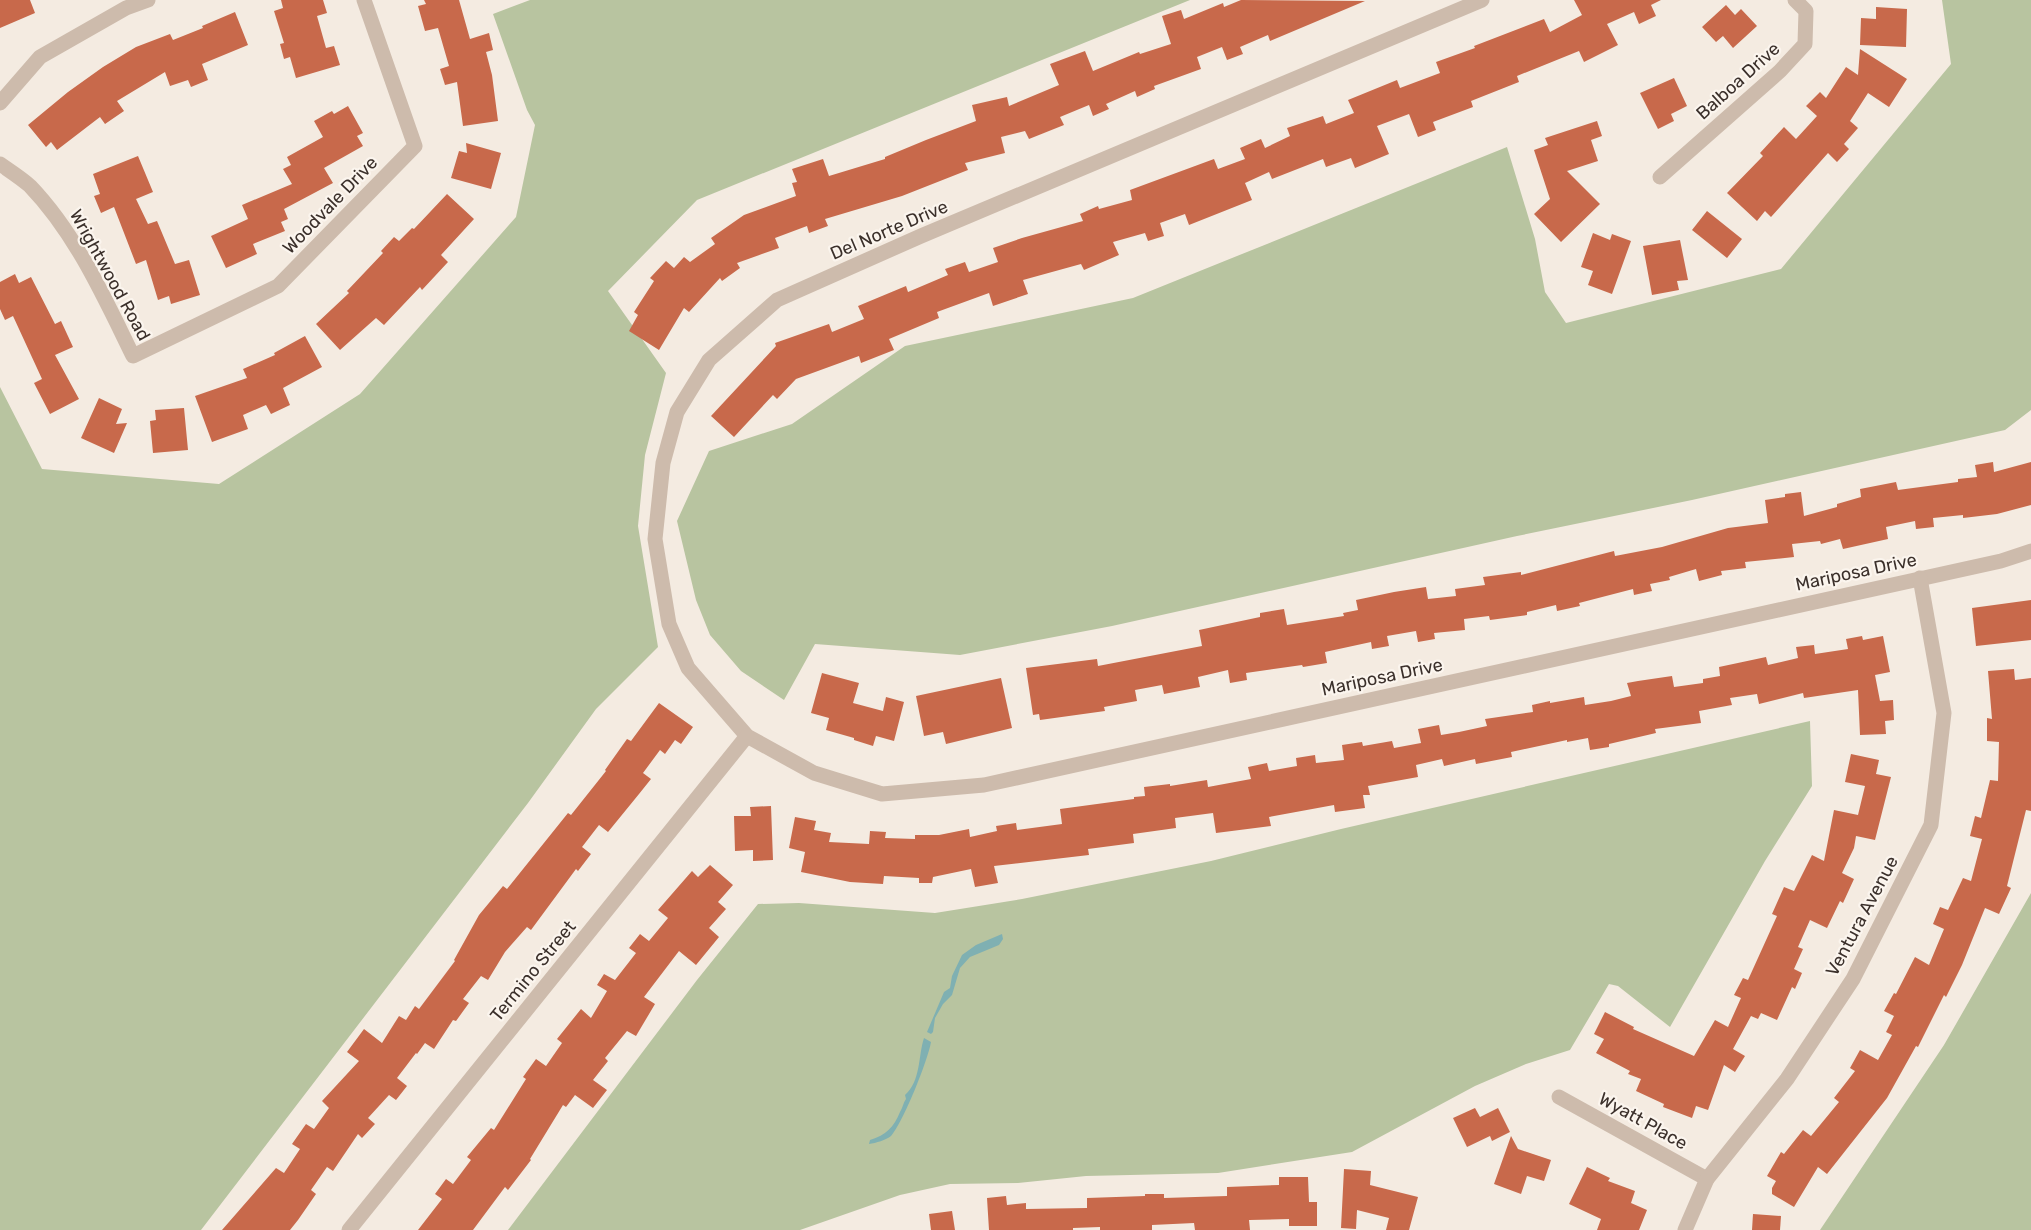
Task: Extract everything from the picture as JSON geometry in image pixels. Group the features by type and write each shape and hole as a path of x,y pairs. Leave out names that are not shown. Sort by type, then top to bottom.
{"street":[{"path":"0,103 40,57 126,8 148,0"},
{"name":"Woodvale Drive","path":"133,356 278,286 415,146 364,0"},
{"name":"Del Norte Drive","path":"747,736 688,668 669,624 655,538 663,463 676,412 709,360 777,300 921,236 1482,0"},
{"name":"Balboa Drive","path":"1660,177 1780,71 1805,44 1806,11 1795,0"},
{"name":"Wrightwood Road","path":"0,164 28,185 61,222 97,284 133,356"},
{"name":"Mariposa Drive","path":"747,736 814,772 882,794 984,785 2001,561 2031,551"},
{"name":"Ventura Avenue","path":"1685,1230 1707,1179 1787,1079 1853,979 1931,825 1944,713 1920,578"},
{"name":"Termino Street","path":"349,1230 747,736"},
{"name":"Wyatt Place","path":"1559,1097 1707,1179"}],"green space":[{"path":"530,0 1190,0 697,200 608,291 666,373 645,455 638,526 658,647 596,709 528,803 201,1230 0,1230 0,387 42,469 219,484 360,394 516,217 535,125 527,110 493,14"},
{"path":"1942,0 2031,0 2031,410 2005,430 1112,626 960,655 815,644 784,700 741,671 710,635 696,600 677,521 709,451 792,424 905,346 1133,298 1507,147 1535,239 1545,292 1566,323 1781,269 1951,64"},
{"path":"1810,721 1812,786 1765,861 1670,1027 1618,986 1609,984 1570,1050 1526,1064 1475,1086 1352,1152 1218,1173 1086,1176 1018,1183 950,1184 900,1195 800,1230 508,1230 697,980 758,904 799,903 935,913 1022,899 1211,861"},
{"path":"2031,893 2031,1230 1820,1230 1944,1045"}],"water":[{"path":"1002,934 1003,939 999,945 970,957 960,968 952,995 943,1004 935,1018 933,1032 931,1034 927,1032 944,992 950,988 952,976 962,955 976,945"},
{"path":"924,1038 931,1042 929,1051 902,1118 891,1136 869,1144 870,1140 889,1130 898,1117 906,1099 905,1095 914,1083"}],"building":[{"path":"0,0 30,0 35,13 0,28"},
{"path":"281,0 323,0 327,13 317,16 326,48 334,46 340,65 296,78 290,57 284,59 280,44 284,43 274,11 283,8"},
{"path":"424,0 459,0 470,39 489,33 493,50 486,52 492,75 498,121 463,126 457,82 445,85 440,69 449,66 438,28 425,31 418,6 426,4"},
{"path":"1241,0 1365,1 1270,41 1268,35 1240,47 1243,54 1227,60 1222,47 1197,57 1201,69 1154,86 1155,89 1137,97 1135,91 1106,104 1109,109 1093,116 1089,105 1060,117 1064,125 1029,139 1025,131 1001,137 1005,153 965,163 968,170 902,196 825,219 828,226 809,233 807,226 775,238 779,248 737,263 740,268 722,281 720,278 689,312 684,308 659,350 629,331 638,315 634,312 654,281 650,278 666,261 674,268 684,257 690,262 715,244 711,238 744,215 796,196 792,183 797,182 792,169 823,159 829,176 885,159 885,157 976,121 972,105 1007,97 1009,106 1059,85 1050,64 1085,51 1093,71 1139,52 1140,54 1171,44 1162,16 1181,10 1184,19 1223,3 1224,7"},
{"path":"1574,0 1661,0 1651,5 1656,16 1639,24 1634,12 1607,24 1618,45 1584,62 1579,51 1517,76 1519,82 1471,101 1473,107 1433,122 1436,130 1418,137 1409,114 1377,126 1389,154 1355,168 1351,158 1326,167 1323,159 1272,179 1269,172 1245,183 1252,200 1189,225 1185,214 1160,223 1164,236 1148,241 1145,233 1113,242 1119,255 1084,270 1081,264 1023,280 1028,294 993,306 989,293 937,312 939,318 889,339 894,350 861,363 859,356 796,379 777,399 773,395 734,437 711,416 776,346 775,343 829,324 832,332 864,319 858,306 906,286 908,292 948,275 945,269 965,262 969,272 998,262 993,248 1083,221 1080,214 1098,206 1099,209 1132,200 1130,190 1214,159 1218,169 1245,159 1240,148 1261,139 1265,148 1290,136 1287,128 1323,116 1326,124 1354,113 1348,100 1397,80 1400,88 1440,73 1436,62 1475,48 1474,46 1544,19 1550,32 1582,15"},
{"path":"1726,5 1735,15 1741,9 1757,26 1733,48 1723,36 1716,42 1702,27"},
{"path":"1876,7 1907,9 1906,47 1860,45 1861,18 1876,19"},
{"path":"235,12 248,45 202,64 208,80 191,87 188,80 170,86 165,72 117,101 124,111 105,124 100,117 57,150 51,142 46,147 28,125 68,92 136,47 170,34 173,40"},
{"path":"1860,49 1907,79 1889,107 1868,93 1850,121 1858,128 1844,144 1849,149 1837,162 1828,153 1771,217 1765,211 1757,221 1727,193 1763,156 1760,153 1784,127 1796,139 1817,116 1806,106 1820,92 1826,98 1846,67 1858,75"},
{"path":"1674,78 1687,106 1671,114 1674,121 1658,129 1640,93"},
{"path":"348,106 363,133 357,136 363,146 324,168 333,183 284,209 288,219 281,222 285,231 253,244 257,254 226,268 211,236 248,219 242,205 292,184 283,169 291,165 287,157 323,137 314,121 332,111 334,114"},
{"path":"1597,121 1602,136 1591,140 1598,161 1567,171 1600,204 1561,242 1534,214 1550,199 1534,150 1548,145 1545,138"},
{"path":"466,143 501,153 491,189 451,178 459,151 467,153"},
{"path":"138,156 153,192 136,199 148,224 157,221 175,264 189,260 200,295 171,304 169,296 158,300 146,260 136,264 114,207 101,213 94,196 100,194 93,174"},
{"path":"447,194 474,219 441,255 448,262 422,290 420,287 384,325 376,318 340,350 316,324 349,293 347,291 383,253 381,251 394,237 399,241 412,228 414,229"},
{"path":"1707,211 1742,239 1727,258 1692,230"},
{"path":"1593,233 1610,240 1612,234 1631,241 1612,294 1588,285 1593,271 1581,267"},
{"path":"1680,240 1688,280 1677,281 1679,290 1652,295 1643,246"},
{"path":"15,274 19,283 31,277 55,324 61,321 73,347 55,355 79,399 50,414 34,383 42,379 13,316 5,320 0,309 0,282"},
{"path":"305,336 322,367 283,388 290,405 271,414 266,405 243,415 248,429 212,442 195,396 247,378 243,369 275,355 274,353"},
{"path":"99,398 122,409 116,424 127,423 114,453 81,438"},
{"path":"184,408 188,450 153,453 150,421 156,420 155,410"},
{"path":"1993,462 1994,472 2031,462 2031,505 1997,514 1963,518 1963,515 1933,518 1934,527 1916,529 1915,521 1886,527 1888,539 1843,549 1840,539 1821,544 1820,541 1792,544 1794,557 1745,562 1746,568 1721,571 1722,575 1699,581 1696,569 1669,577 1670,580 1650,584 1652,591 1634,595 1633,589 1557,611 1556,605 1527,612 1527,615 1490,620 1489,616 1464,619 1465,630 1434,633 1435,639 1418,642 1416,631 1387,636 1389,646 1372,649 1371,642 1325,652 1327,663 1246,673 1247,680 1230,683 1228,670 1198,677 1200,687 1164,694 1162,685 1135,690 1137,701 1104,707 1105,711 1040,720 1039,714 1033,715 1026,668 1097,659 1098,666 1202,646 1199,630 1260,617 1260,613 1284,609 1287,625 1344,616 1343,613 1358,610 1356,600 1394,592 1426,587 1428,599 1456,596 1455,589 1485,585 1483,577 1521,572 1521,575 1614,551 1615,556 1662,547 1728,528 1768,523 1765,500 1785,497 1785,494 1801,492 1804,516 1837,507 1837,504 1861,497 1860,489 1896,482 1898,490 1958,482 1958,479 1977,477 1975,465"},
{"path":"2031,600 2031,640 1976,646 1972,608"},
{"path":"1862,636 1863,640 1883,636 1890,672 1875,675 1880,701 1893,700 1894,720 1885,721 1886,734 1860,735 1858,690 1804,698 1803,693 1759,704 1757,694 1730,698 1732,705 1699,711 1701,723 1655,729 1656,733 1609,744 1609,747 1590,750 1588,738 1511,752 1512,757 1476,764 1475,759 1444,766 1442,759 1416,765 1418,777 1368,786 1370,795 1363,795 1365,808 1335,812 1334,805 1269,817 1271,826 1216,833 1213,813 1175,818 1176,828 1133,834 1134,843 1088,849 1089,855 994,866 998,883 975,887 971,869 933,877 932,883 919,883 919,878 884,876 883,884 850,882 801,872 805,852 789,848 795,817 816,821 814,830 831,833 829,842 869,844 870,831 886,832 885,838 915,839 915,835 939,835 969,829 970,837 997,831 996,826 1016,823 1017,830 1062,824 1060,809 1134,799 1134,797 1145,796 1144,787 1170,784 1170,786 1207,780 1208,787 1251,779 1248,767 1267,763 1269,771 1297,766 1296,758 1315,755 1316,763 1344,760 1342,745 1362,742 1363,746 1392,741 1394,748 1421,743 1418,729 1439,725 1441,735 1487,726 1485,719 1533,712 1532,705 1550,701 1550,703 1584,697 1585,705 1611,701 1631,696 1627,683 1638,681 1672,676 1674,687 1703,683 1703,679 1720,676 1719,667 1766,657 1768,665 1798,658 1796,647 1814,645 1815,654 1848,649 1846,639"},
{"path":"2014,669 2015,680 2031,678 2031,811 2026,810 2007,886 2011,888 1999,914 1985,908 1962,965 1946,997 1944,995 1918,1047 1916,1046 1887,1098 1827,1174 1818,1167 1794,1207 1772,1194 1776,1181 1767,1176 1781,1152 1784,1154 1803,1130 1811,1136 1839,1102 1834,1098 1855,1071 1850,1068 1860,1050 1878,1060 1892,1035 1886,1032 1894,1016 1884,1011 1894,993 1896,994 1915,957 1929,965 1944,929 1933,924 1940,907 1948,910 1963,878 1971,881 1982,839 1970,836 1975,816 1981,818 1990,780 1998,781 1999,742 1987,741 1987,718 1992,719 1988,671"},
{"path":"822,673 859,683 853,703 883,711 886,697 904,702 894,741 876,736 873,746 826,730 829,718 811,713"},
{"path":"1001,678 1012,728 946,744 943,732 924,736 916,696"},
{"path":"659,703 693,727 681,744 675,740 665,754 660,750 643,773 651,779 608,832 599,825 582,847 591,854 578,871 576,869 531,930 527,927 505,952 488,980 481,976 463,999 469,1003 456,1021 453,1020 434,1049 425,1043 416,1053 397,1078 407,1086 396,1100 389,1095 368,1118 375,1124 362,1138 358,1134 333,1171 327,1167 311,1190 316,1194 290,1230 222,1230 276,1168 284,1173 300,1149 292,1144 306,1124 314,1129 329,1108 322,1101 359,1061 347,1052 364,1029 382,1043 399,1016 406,1020 415,1006 419,1009 455,961 479,915 503,886 507,889 568,813 571,815 606,771 627,739 631,741"},
{"path":"1851,754 1879,760 1876,774 1891,777 1875,840 1856,836 1854,848 1842,873 1854,879 1843,903 1840,901 1827,928 1810,920 1798,947 1803,949 1794,969 1802,973 1795,989 1792,987 1777,1020 1761,1013 1758,1019 1751,1016 1733,1049 1745,1056 1735,1072 1724,1065 1708,1110 1696,1106 1692,1118 1663,1107 1664,1104 1636,1091 1641,1079 1628,1074 1630,1071 1596,1053 1604,1039 1594,1034 1605,1012 1634,1027 1633,1029 1694,1056 1715,1020 1728,1027 1741,998 1734,995 1743,978 1748,980 1777,916 1772,914 1784,887 1794,891 1812,855 1824,861 1834,810 1858,815 1865,786 1845,782"},
{"path":"771,806 773,860 753,861 753,850 735,851 734,816 751,816 750,807"},
{"path":"710,865 733,885 718,902 726,909 709,928 719,937 696,965 679,951 644,997 655,1004 636,1036 627,1031 605,1058 608,1061 593,1080 607,1090 593,1108 575,1095 566,1107 563,1105 531,1160 508,1190 505,1187 473,1230 418,1230 442,1199 435,1194 446,1179 453,1184 471,1160 467,1157 491,1128 494,1130 526,1079 523,1077 536,1059 546,1066 562,1043 557,1039 581,1009 591,1018 607,991 597,985 604,974 615,980 636,953 629,948 640,934 649,941 668,918 658,910 692,871 698,877"},
{"path":"1475,1108 1480,1117 1498,1108 1510,1132 1492,1141 1490,1136 1467,1147 1453,1118"},
{"path":"1511,1136 1518,1149 1551,1160 1544,1181 1527,1176 1521,1194 1494,1184"},
{"path":"1587,1167 1610,1178 1608,1181 1635,1191 1631,1203 1647,1210 1639,1230 1597,1230 1601,1219 1569,1204"},
{"path":"1344,1169 1371,1171 1370,1185 1418,1197 1409,1230 1386,1230 1389,1218 1357,1210 1356,1229 1341,1228"},
{"path":"1279,1177 1308,1177 1309,1202 1317,1202 1317,1226 1289,1226 1289,1219 1249,1220 1250,1230 1195,1230 1194,1223 1152,1225 1152,1230 1100,1230 1100,1227 1073,1228 1073,1230 989,1230 987,1198 1006,1196 1007,1205 1026,1203 1026,1209 1087,1208 1087,1198 1145,1196 1145,1194 1164,1194 1164,1198 1227,1196 1227,1187 1279,1185"},
{"path":"952,1211 955,1230 931,1230 929,1214"},
{"path":"1753,1214 1781,1216 1780,1230 1752,1230"}]}
